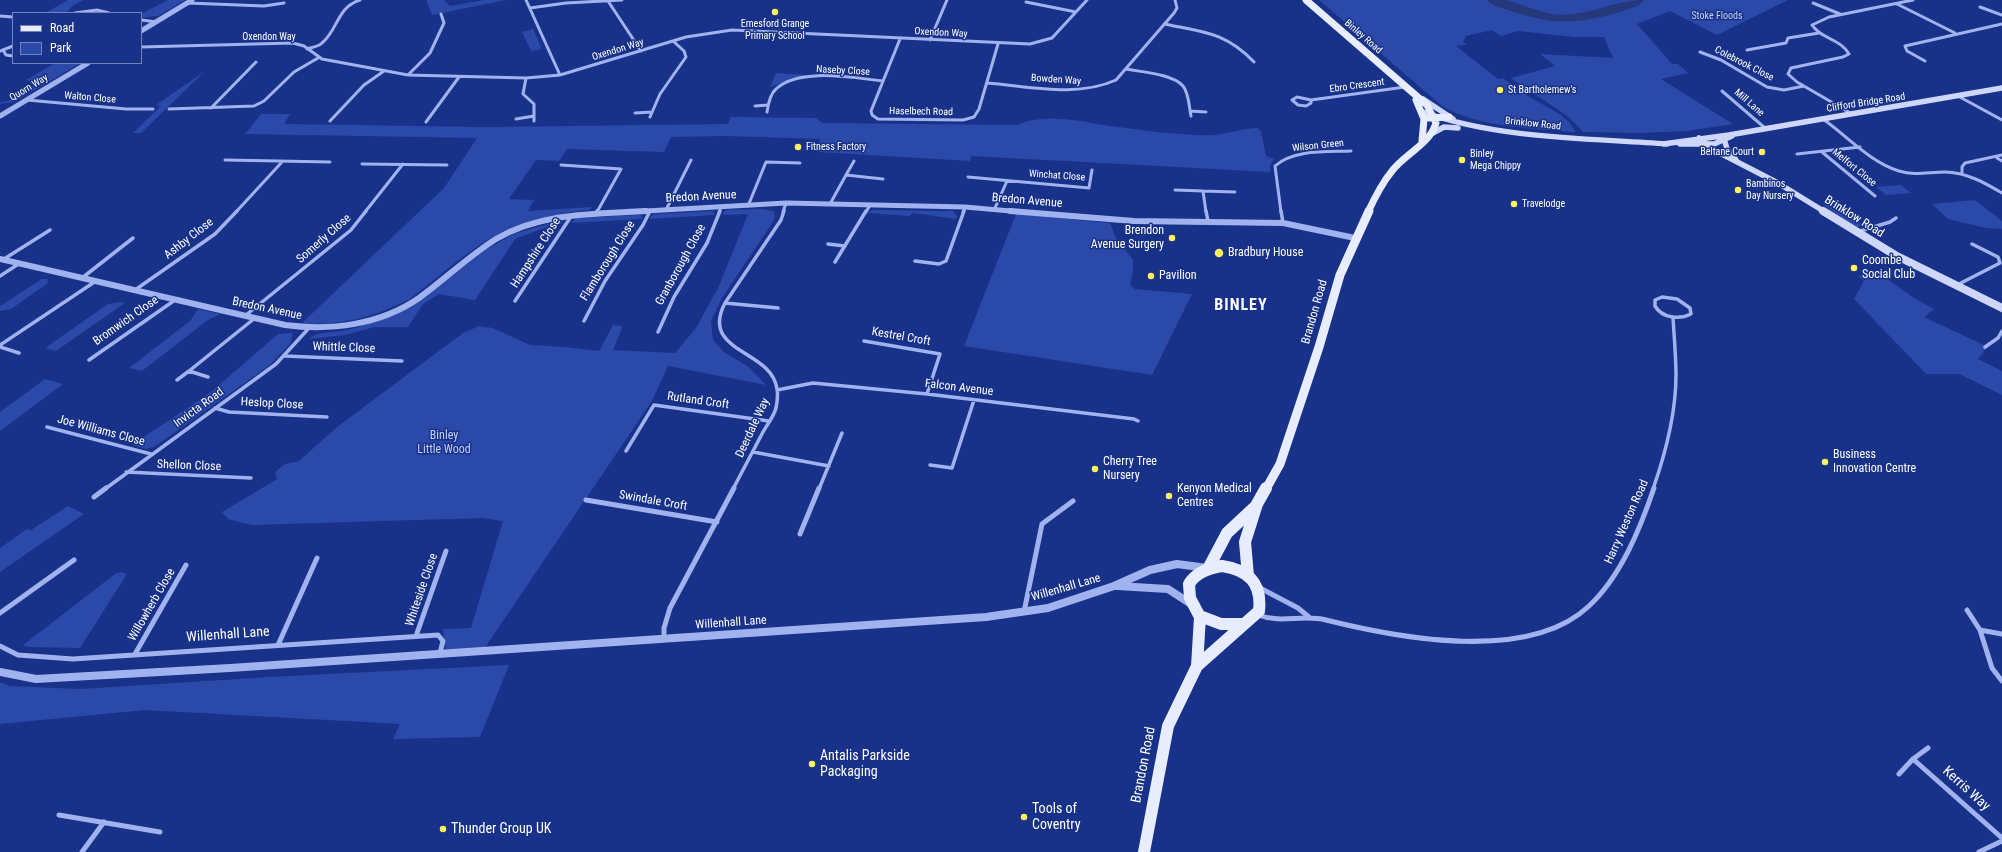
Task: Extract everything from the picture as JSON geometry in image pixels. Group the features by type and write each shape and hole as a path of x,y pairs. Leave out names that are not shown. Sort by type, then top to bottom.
{"main road":[{"name":"Binley Road","path":"1306,0 1427,105 1434,117"},
{"name":"Binley Road","path":"1406,88 1423,112 1425,120"},
{"name":"Brinklow Road","path":"1406,88 1449,117 1496,131"},
{"name":"Clifford Bridge Road","path":"1663,144 1699,138 1732,136 1766,128 2002,88"},
{"name":"Brinklow Road","path":"1423,112 1455,123 1496,131 1582,139 1663,144"},
{"path":"1433,133 1436,123 1434,117"},
{"path":"1422,140 1425,120 1434,117 1449,117"},
{"path":"1433,133 1444,127 1496,131"},
{"name":"Brandon Road","path":"1248,576 1245,542 1257,504 1280,464 1320,347 1340,275 1355,238 1376,194 1392,170 1422,140 1433,133"},
{"name":"Clifford Bridge Road","path":"1725,142 1732,136"},
{"name":"Brinklow Road","path":"1699,138 1706,145 1782,185 1855,232 1955,286 2002,308"},
{"path":"1663,144 1706,145 1725,142 1728,150 1737,162"},
{"name":"Brandon Road","path":"1197,666 1200,616 1192,604 1189,594 1189,584 1195,576 1208,567 1227,533 1257,504"},
{"path":"1208,567 1225,566 1237,568 1248,576 1256,586 1261,601 1256,615"},
{"name":"Brandon Road","path":"1144,852 1168,726 1197,666 1243,624 1256,615"},
{"path":"1200,616 1213,623 1227,626 1243,624"}],"street":[{"path":"307,49 324,42 346,7 352,2 360,0"},
{"path":"526,0 560,75"},
{"path":"530,8 560,3 622,0"},
{"path":"930,40 947,0"},
{"name":"Oxendon Way","path":"142,47 290,43 302,45 318,58 408,75 526,78 560,75 673,41 702,34 735,30 1025,45 1049,40 1087,0"},
{"name":"Bowden Way","path":"987,83 1090,89 1113,82 1126,69 1176,10 1175,0"},
{"path":"1852,114 1790,77 1787,72 1789,69 1846,57 1849,54 1844,47 1813,28 1813,24 1842,14 1911,0"},
{"path":"142,30 190,1 264,6 284,3"},
{"path":"608,1 641,51"},
{"path":"1026,2 1076,12"},
{"path":"1813,3 1842,14"},
{"path":"1896,4 1956,34"},
{"path":"1980,7 2002,16"},
{"path":"82,12 97,10 105,12"},
{"path":"408,75 425,59 434,46 444,23 441,14"},
{"path":"0,16 12,16"},
{"path":"142,20 157,22"},
{"path":"1164,24 1212,35 1228,41 1238,46 1254,62"},
{"path":"1925,61 1907,51 1904,46 2002,24"},
{"path":"1747,50 1786,43 1788,38 1820,33"},
{"name":"Haselbech Road","path":"900,39 871,112 876,118 886,120 970,119 977,114 998,44"},
{"path":"650,117 660,94 686,57 685,53 673,41"},
{"path":"12,46 2,50 6,55 12,56"},
{"name":"Colebrook Close","path":"1700,52 1721,60 1767,87 1784,90 1804,86"},
{"path":"169,109 245,108 259,105 294,72 318,58"},
{"path":"212,108 256,62"},
{"name":"Quorn Way","path":"0,116 86,64"},
{"path":"1126,69 1168,78 1180,83 1185,90 1191,116"},
{"path":"330,122 364,85 384,70"},
{"path":"426,122 459,77"},
{"name":"Naseby Close","path":"767,112 768,105 777,89 787,82 805,78 822,77 883,81"},
{"path":"526,78 523,94 534,103 534,121"},
{"name":"Ebro Crescent","path":"1311,100 1310,105 1302,106 1294,103 1292,100 1300,96 1311,100 1406,88"},
{"name":"Mill Lane","path":"1722,90 1766,128"},
{"path":"1958,96 2002,120"},
{"name":"Walton Close","path":"26,100 126,109 153,109"},
{"path":"755,106 768,105"},
{"path":"635,113 652,112"},
{"path":"1190,112 1206,112"},
{"path":"516,118 534,116"},
{"path":"1823,119 1890,168 1907,174 1916,175 1945,172 1962,174 1982,181 2002,193"},
{"name":"Melfort Close","path":"1797,154 1860,147"},
{"name":"Wilson Green","path":"1283,222 1275,166 1277,162 1297,155 1351,151"},
{"name":"Melfort Close","path":"1822,152 1875,196"},
{"path":"1962,174 1962,167 1965,163 1982,158 1996,158 2002,155"},
{"path":"1996,158 2002,161"},
{"path":"225,160 330,162"},
{"path":"666,210 691,160"},
{"path":"830,204 854,161"},
{"name":"Ashby Close","path":"135,290 215,234 282,162"},
{"path":"748,206 766,162 800,163"},
{"path":"362,164 447,165"},
{"name":"Somerly Close","path":"246,315 351,230 403,164"},
{"path":"561,165 621,169 596,213"},
{"name":"Winchat Close","path":"968,177 1089,188 1092,170"},
{"path":"846,176 883,179"},
{"path":"996,208 1007,181"},
{"path":"1175,190 1235,192"},
{"path":"1203,191 1208,222"},
{"name":"Bredon Avenue","path":"2,259 246,315 296,328 309,328 351,325 384,316 416,299 496,239 529,224 572,215 786,203 965,207 996,208 1134,221 1283,222 1355,238"},
{"name":"Deerdale Way","path":"664,640 664,628 670,608 717,522 776,408 778,390 771,373 765,365 732,347 725,339 720,327 719,317 725,303 781,220 786,203"},
{"path":"835,262 870,205"},
{"name":"Granborough Close","path":"658,332 674,297 707,244 721,207"},
{"path":"915,261 939,264 946,261 965,207"},
{"name":"Flamborough Close","path":"584,321 605,282 643,225 650,210"},
{"name":"Hampshire Close","path":"515,301 538,265 554,246 572,215"},
{"path":"1855,232 1890,222 1896,218"},
{"path":"2,259 50,230"},
{"path":"82,278 133,238"},
{"path":"828,244 845,246"},
{"path":"1955,286 2000,263 2000,257 1972,244"},
{"path":"0,276 20,263"},
{"path":"0,346 96,281"},
{"path":"1662,296 1673,297 1683,302 1690,308 1691,314 1688,316 1673,317 1658,310 1655,306 1655,300 1662,296"},
{"name":"Bromwich Close","path":"89,360 175,299"},
{"path":"725,303 778,308"},
{"name":"Harry Weston Road","path":"1256,615 1273,620 1309,617 1426,639 1463,642 1488,642 1510,639 1557,626 1573,618 1587,608 1607,585 1626,553 1646,510 1659,474 1670,430 1676,383 1673,317"},
{"path":"176,380 189,372 256,318"},
{"name":"Invicta Road","path":"94,497 285,356 309,328"},
{"path":"1985,347 2000,339 2002,331"},
{"name":"Kestrel Croft","path":"864,341 940,354 927,394"},
{"path":"0,346 19,353"},
{"name":"Whittle Close","path":"285,356 402,361"},
{"path":"189,372 208,377"},
{"name":"Falcon Avenue","path":"778,390 814,383 927,394 1138,421"},
{"path":"930,465 952,468 974,400"},
{"name":"Rutland Croft","path":"626,451 654,405 768,421"},
{"name":"Heslop Close","path":"215,408 229,412 327,418"},
{"name":"Joe Williams Close","path":"47,427 151,454"},
{"path":"800,534 842,433"},
{"path":"754,452 828,466"},
{"name":"Shellon Close","path":"126,472 251,478"},
{"name":"Swindale Croft","path":"586,500 717,522"},
{"name":"Willenhall Lane","path":"1024,612 1042,524 1073,501"},
{"name":"Whiteside Close","path":"416,636 446,550"},
{"path":"278,645 317,558"},
{"path":"0,613 74,560"},
{"name":"Willenhall Lane","path":"0,672 36,679 440,655 986,617 1024,612 1061,604 1114,586 1150,570 1177,564 1208,567"},
{"name":"Willowherb Close","path":"135,654 186,565"},
{"name":"Willenhall Lane","path":"1114,586 1168,589 1192,604"},
{"name":"Harry Weston Road","path":"1256,586 1298,608 1309,617"},
{"path":"1967,610 1980,630 1992,668 2002,681"},
{"path":"1980,630 2002,634"},
{"name":"Willenhall Lane","path":"0,646 18,655 73,659 438,635 443,641 440,655"},
{"path":"1899,774 1913,759 1928,748"},
{"name":"Kerris Way","path":"1913,759 2002,839"},
{"path":"59,815 160,832"},
{"path":"82,852 104,822"},
{"path":"1979,852 2002,839"}],"green space":[{"path":"68,0 83,0 72,6 68,12 47,12"},
{"path":"168,0 185,0 158,16 142,18 142,13"},
{"path":"426,0 444,0 450,6 484,0 506,0 432,15"},
{"name":"Stoke Floods","path":"1319,0 1788,0 1717,35 1670,11 1637,24 1672,64 1678,64 1688,73 1661,79 1733,124 1687,131 1641,133 1583,132 1558,109 1511,78 1555,66 1540,54 1613,58 1604,37 1574,37 1518,31 1501,36 1492,30 1466,36 1463,42 1467,45 1456,46 1498,79 1503,78 1523,93 1561,115 1569,122 1576,132 1507,126 1472,118 1456,113 1442,106"},
{"path":"533,29 542,49 531,51 522,32"},
{"path":"53,64 79,64 14,102 0,104 0,102 8,101 40,82 26,80"},
{"path":"205,71 141,133 133,133 161,106 156,105"},
{"path":"776,73 808,75 770,87"},
{"path":"261,114 290,114 284,124 486,127 728,124 731,117 816,118 822,123 1017,125 1029,121 1055,118 1149,131 1191,135 1215,135 1244,129 1258,128 1261,132 1266,156 1274,159 1270,165 1270,172 971,156 970,161 817,152 820,139 724,136 671,137 664,152 567,149 559,161 536,160 509,199 534,200 528,211 592,207 590,210 564,213 527,222 503,232 491,238 449,267 410,299 397,305 358,319 344,322 316,324 302,323 444,188 477,138 245,134"},
{"path":"1901,185 1911,193 1886,195 1876,187"},
{"path":"1975,200 2002,221 2002,229 1986,228 1948,219 1932,204"},
{"path":"1834,201 1863,226 1856,227 1823,205"},
{"name":"Binley Little Wood","path":"763,209 774,211 775,216 773,222 722,298 711,321 713,340 724,352 750,368 766,385 668,366 652,401 484,649 446,650 443,629 471,628 503,521 483,518 252,525 228,519 222,512 277,479 275,472 285,464 299,461 337,427 463,333 479,326 493,328 530,345 599,351 613,325 623,326 613,350 675,353 696,328 719,286 748,214 722,215 725,210"},
{"path":"873,210 953,211 957,216 956,219 912,213 910,216 867,213"},
{"path":"713,211 715,215 649,219 653,214"},
{"path":"1016,214 1110,223 1115,236 1133,260 1133,271 1130,285 1135,289 1192,294 1152,375 964,346"},
{"path":"641,215 642,219 571,223 576,218"},
{"path":"557,221 562,221 562,224 550,226 515,239 475,300 439,294 423,304 408,327 374,327 345,335 309,339 318,334 366,325 395,314 414,304 487,249 514,234"},
{"path":"1879,273 1911,296 1934,309 1924,317 1988,347 1978,359 2002,371 2002,395 1959,374 1926,374 1854,299 1864,281 1858,276"},
{"path":"42,279 47,279 48,283 11,309 0,311 0,306"},
{"path":"120,302 125,303 56,351 45,348 108,304"},
{"path":"198,309 220,314 208,320 142,371 129,368 190,321"},
{"path":"293,333 290,344 270,365 154,447 146,449 132,445 211,392 278,334"},
{"path":"45,379 63,384 0,431 0,412"},
{"path":"68,506 84,514 0,572 0,548 27,529 31,530"},
{"path":"122,572 127,574 80,648 27,647 23,645 115,574"},
{"path":"509,665 480,737 393,739 400,724 145,710 0,724 0,682 10,686 80,689 269,677"}],"waterway":[{"path":"1493,0 1538,15 1561,19 1584,17 1619,8 1638,0"}],"place":[{"name":"Ernesford Grange Primary School","path":"775,12"},
{"name":"St Bartholemew's","path":"1500,90"},
{"name":"Fitness Factory","path":"798,147"},
{"name":"Beltane Court","path":"1762,152"},
{"name":"Binley Mega Chippy","path":"1462,160"},
{"name":"Bambinos Day Nursery","path":"1738,190"},
{"name":"Travelodge","path":"1514,204"},
{"name":"Brendon Avenue Surgery","path":"1172,238"},
{"name":"Bradbury House","path":"1219,253"},
{"name":"Coombe Social Club","path":"1854,268"},
{"name":"Pavilion","path":"1151,276"},
{"name":"Business Innovation Centre","path":"1825,462"},
{"name":"Cherry Tree Nursery","path":"1095,469"},
{"name":"Kenyon Medical Centres","path":"1169,496"},
{"name":"Antalis Parkside Packaging","path":"812,764"},
{"name":"Tools of Coventry","path":"1024,817"},
{"name":"Thunder Group UK","path":"443,829"}],"district":[{"name":"BINLEY","path":"1241,306"}]}
